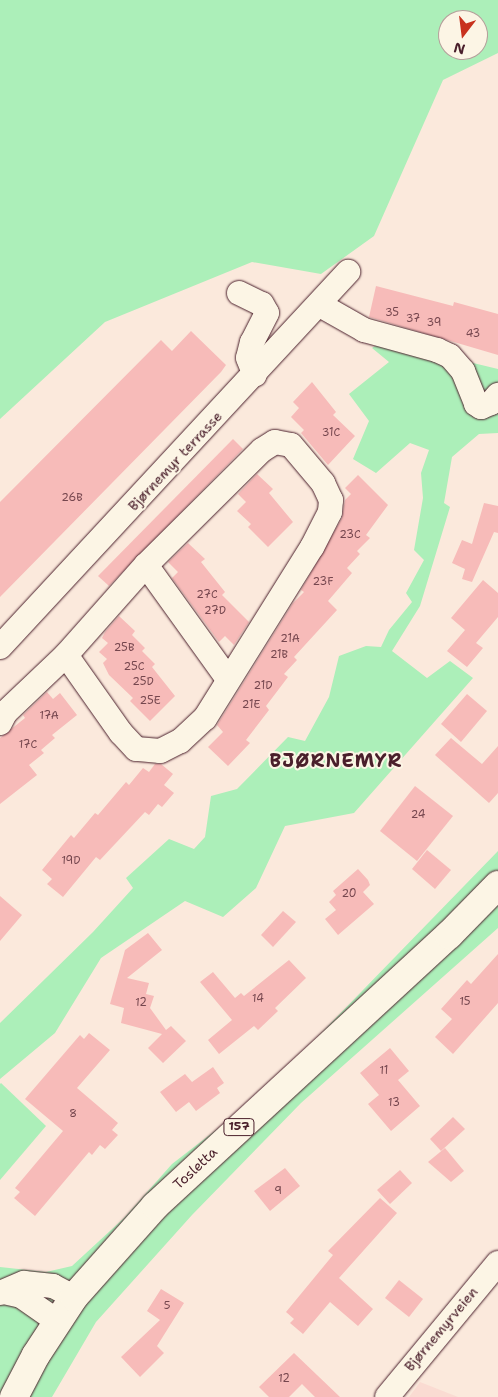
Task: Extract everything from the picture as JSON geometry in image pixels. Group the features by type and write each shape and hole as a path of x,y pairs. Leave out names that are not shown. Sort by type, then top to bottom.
{"main road":[{"name":"Tosletta","path":"14,1397 57,1321 74,1297 155,1206 449,936 498,885"}],"street":[{"name":"Bjørnemyr terrasse","path":"0,647 320,305 348,272"},
{"path":"239,293 262,304 268,313 252,342 248,358 255,375"},
{"path":"320,305 364,330 437,350 450,356 463,372 476,404 481,407 491,403 498,395"},
{"path":"2,715 66,656 146,565 262,450 275,442 291,445 323,483 330,500 328,518 228,679 194,729 169,748 143,752 121,733 66,656"},
{"path":"146,565 228,679"},
{"name":"Bjørnemyrveien","path":"387,1397 498,1264"},
{"path":"2,1293 24,1283 53,1286 74,1297"},
{"path":"2,1293 21,1296 57,1321"}],"shaded area":[{"path":"420,1382 458,1397 409,1397"}],"green space":[{"path":"0,0 498,0 498,53 488,58 488,10 438,10 438,60 484,60 443,80 374,236 321,274 252,262 105,322 0,419"},
{"path":"382,341 498,369 498,433 479,434 452,457 444,503 450,507 420,606 392,651 427,678 450,661 473,678 354,813 285,826 256,888 223,917 185,901 101,958 55,1033 0,1079 0,1023 93,932 133,888 126,878 169,839 194,849 205,837 211,796 237,789 288,737 305,741 329,697 339,656 366,646 381,647 389,630 412,602 406,593 424,560 414,550 423,498 421,473 429,450 410,443 376,473 353,459 369,421 349,394 389,362 372,348"},
{"path":"498,851 498,928 301,1103 192,1215 96,1322 52,1397 0,1397 0,1267 46,1272 72,1266 124,1218 172,1164 261,1095"},
{"path":"0,1084 46,1126 0,1180"}],"building":[{"path":"376,286 453,306 454,302 498,314 498,355 369,317"},
{"path":"191,331 226,365 221,372 0,597 0,502 161,340 172,351"},
{"path":"312,382 336,412 333,415 355,436 328,465 301,433 304,430 291,417 299,408 293,402"},
{"path":"233,439 243,449 109,586 98,576"},
{"path":"257,474 273,489 269,493 293,522 268,547 248,527 251,524 237,511 246,502 238,494"},
{"path":"358,475 388,505 366,535 370,538 357,551 360,554 347,568 352,573 328,601 337,610 294,657 297,660 284,674 288,677 266,706 269,710 246,740 250,743 228,766 208,747 223,732 217,725 293,603 304,592 301,590 342,518 345,500 351,494 345,488"},
{"path":"484,503 498,506 498,533 494,532 472,582 462,579 465,569 452,563 462,540 472,544"},
{"path":"188,543 205,559 201,562 225,592 222,595 249,622 234,645 225,636 219,642 172,578 178,572 168,562"},
{"path":"483,580 498,593 498,617 476,643 483,648 467,667 447,651 465,630 451,618"},
{"path":"119,616 135,631 132,635 145,648 142,651 155,664 152,667 175,696 150,721 130,701 133,698 109,675 103,663 107,659 99,652 108,643 102,638 105,632"},
{"path":"47,692 53,699 60,693 77,715 52,735 55,738 41,750 44,753 29,765 37,775 0,804 0,738 25,718 23,715"},
{"path":"467,694 487,711 461,742 441,724"},
{"path":"451,738 482,764 498,746 498,793 489,803 435,755"},
{"path":"155,764 161,764 173,774 164,785 174,793 162,807 158,804 149,815 145,812 100,860 96,857 63,897 47,884 52,879 42,870 71,835 74,838 95,813 98,815 126,782 129,785 143,768 149,772"},
{"path":"415,786 453,816 417,861 380,831"},
{"path":"427,850 451,870 435,889 412,869"},
{"path":"358,869 370,885 363,892 374,904 338,935 325,919 336,910 329,902 336,895 333,891"},
{"path":"0,896 22,915 0,941"},
{"path":"283,911 296,922 273,947 261,935"},
{"path":"148,933 162,950 127,978 149,983 146,994 154,996 150,1008 166,1030 171,1026 186,1041 163,1063 148,1048 162,1034 121,1023 124,1008 110,1004 125,950"},
{"path":"498,954 498,1003 453,1054 435,1037 452,1019 441,1009 467,980 471,984"},
{"path":"289,960 306,978 275,1008 278,1011 258,1030 254,1026 219,1054 208,1040 232,1020 200,982 213,972 235,998 241,993 244,996"},
{"path":"89,1033 110,1050 77,1088 118,1123 112,1130 118,1135 105,1149 100,1145 92,1155 89,1152 35,1216 14,1198 20,1192 15,1188 63,1131 25,1099 80,1035 84,1039"},
{"path":"390,1048 409,1071 398,1080 420,1106 391,1131 368,1104 379,1095 360,1073"},
{"path":"213,1067 224,1083 217,1088 220,1093 196,1111 189,1102 176,1112 160,1092 185,1074 192,1082"},
{"path":"453,1117 465,1129 441,1151 430,1139"},
{"path":"445,1148 464,1171 451,1182 428,1162"},
{"path":"285,1168 300,1186 270,1211 254,1191"},
{"path":"400,1170 412,1183 390,1204 377,1190"},
{"path":"380,1198 397,1213 339,1278 373,1309 358,1326 330,1302 303,1334 290,1323 294,1319 286,1312 333,1255 328,1251"},
{"path":"399,1280 423,1299 409,1317 385,1298"},
{"path":"161,1289 184,1303 157,1346 164,1353 140,1377 121,1357 160,1320 147,1311"},
{"path":"294,1353 340,1397 315,1397 302,1384 289,1397 269,1397 259,1387"}],"district":[{"name":"BJØRNEMYR","path":"336,761"}]}
